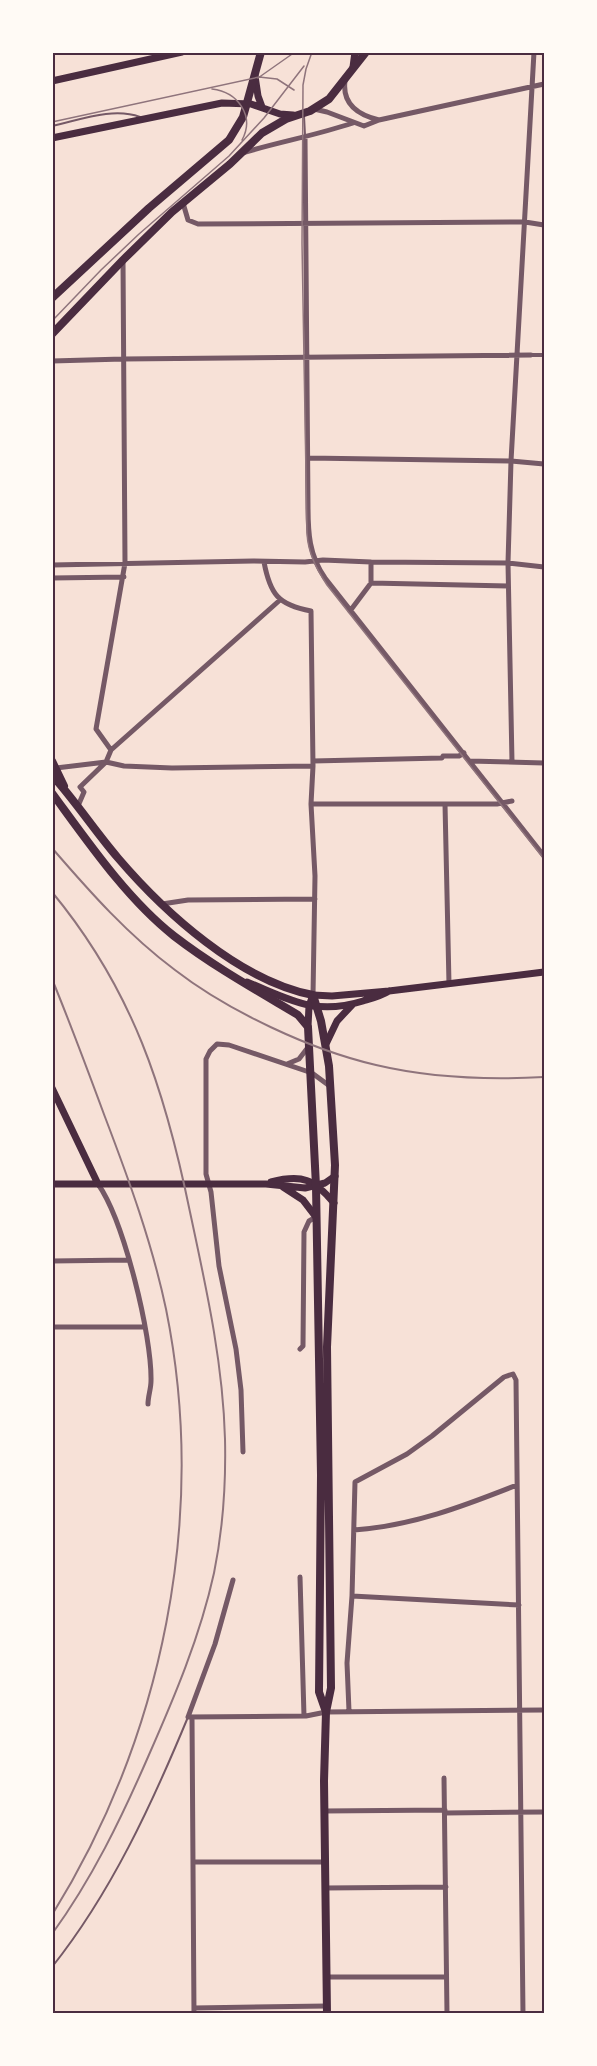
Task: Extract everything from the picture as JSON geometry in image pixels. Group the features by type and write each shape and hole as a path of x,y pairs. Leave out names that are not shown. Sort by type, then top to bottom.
{"main road":[{"path":"52,81 182,52"},
{"path":"52,298 149,208 229,140 239,127 246,108 261,52"},
{"path":"352,70 355,52"},
{"path":"52,334 123,260 262,133 286,119 314,109 329,99 366,52"},
{"path":"255,70 256,90 262,107"},
{"path":"52,138 222,103 246,108 262,107 280,114 301,114"},
{"path":"54,768 68,792 118,858 161,905 199,936 238,963 296,991 332,996 544,972"},
{"path":"52,793 100,857 145,909 174,936 235,977 298,1015 308,1027"},
{"path":"145,909 161,905"},
{"path":"235,977 313,1006 329,1009 353,1004 389,991"},
{"path":"313,995 308,1027 316,1186 321,1475 319,1692 326,1712"},
{"path":"327,1031 353,1004"},
{"path":"313,1006 327,1031 326,1044 332,1087 335,1176 327,1347 331,1688 326,1712 324,1811 327,2010"},
{"path":"52,1088 98,1184"},
{"path":"52,1184 266,1184 305,1188 325,1183 335,1176"},
{"path":"266,1184 286,1178 306,1179 324,1192 334,1203"},
{"path":"281,1186 303,1200 316,1216"}],"street":[{"path":"512,762 508,586 511,461 534,52"},
{"path":"345,80 344,93 347,102 362,114 379,120"},
{"path":"314,109 364,126 379,120 544,84"},
{"path":"240,154 353,123"},
{"path":"305,137 304,232 311,551 325,578 350,611 544,856"},
{"path":"183,203 187,218 198,224 525,222 544,225"},
{"path":"111,750 96,729 125,563 123,260"},
{"path":"52,361 544,355"},
{"path":"308,458 511,461 544,464"},
{"path":"52,564 353,560 508,563 544,567"},
{"path":"264,562 268,582 280,600 292,606 311,610 313,764 310,804 315,899 313,995"},
{"path":"350,611 371,584 371,562"},
{"path":"52,578 124,577"},
{"path":"371,584 508,586"},
{"path":"78,806 84,792 80,787 106,762 111,750 280,600"},
{"path":"54,768 106,762 124,766 172,768 313,764 441,758 459,756 464,753"},
{"path":"470,761 544,763"},
{"path":"310,804 503,804 512,801"},
{"path":"445,804 449,984"},
{"path":"161,905 188,900 315,899"},
{"path":"243,1452 238,1366 219,1266 206,1174 206,1059 217,1044 229,1045 312,1073 332,1087"},
{"path":"286,1064 299,1059 310,1044"},
{"path":"98,1184 105,1194 129,1260 144,1327 151,1379 147,1404"},
{"path":"300,1349 303,1346 304,1232 309,1221 316,1216"},
{"path":"52,1261 129,1260"},
{"path":"52,1327 144,1327"},
{"path":"349,1712 347,1663 352,1596 355,1482 407,1454 504,1377 510,1374 515,1376 523,2013"},
{"path":"354,1530 385,1527 446,1513 517,1485"},
{"path":"300,1577 304,1716"},
{"path":"234,1580 190,1717 194,2011 327,2010"},
{"path":"352,1596 519,1605"},
{"path":"190,1717 304,1716 326,1712 544,1710"},
{"path":"444,1778 447,2013"},
{"path":"324,1811 544,1812"},
{"path":"193,1862 325,1862"},
{"path":"325,1888 446,1887"},
{"path":"326,1977 447,1977"}],"lane":[{"path":"52,126 115,112 128,113 144,119"},
{"path":"301,114 305,137"},
{"path":"52,1967 86,1921 133,1838 190,1717"}],"tram line":[{"path":"258,78 295,52"},
{"path":"312,52 303,85 302,243 307,533 311,554 327,585 544,859"},
{"path":"52,321 139,234 229,156 264,118 304,66"},
{"path":"52,122 259,77 277,79 294,90"},
{"path":"212,89 229,95 242,107 246,122 246,131 242,140"}],"railway":[{"path":"52,848 110,912 158,957 220,1000 271,1027 325,1050 376,1065 418,1073 460,1077 544,1077"},
{"path":"52,892 80,929 125,1004 157,1083 180,1167 208,1296 224,1410 225,1456 222,1523 214,1573 186,1667 116,1826 80,1892 52,1934"},
{"path":"52,979 123,1164 154,1260 166,1309 178,1387 182,1466 178,1545 166,1622 148,1699 123,1774 90,1846 52,1915"}]}
